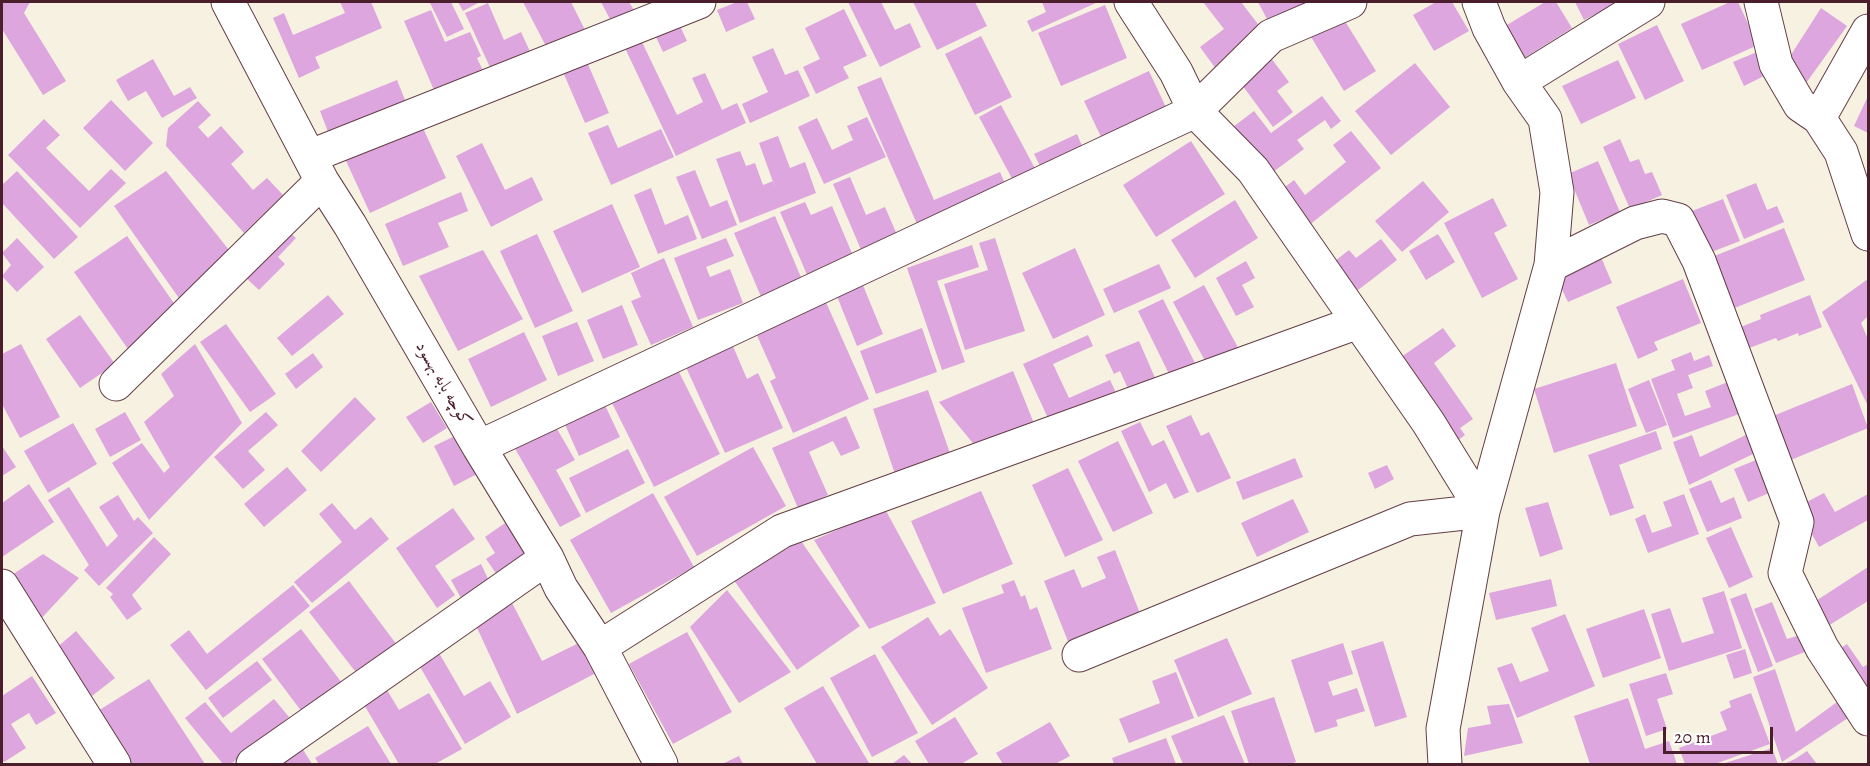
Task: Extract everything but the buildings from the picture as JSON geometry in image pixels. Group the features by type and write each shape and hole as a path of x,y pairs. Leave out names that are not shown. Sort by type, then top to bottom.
{"street":[{"name":"کوچه بابه بهسود","path":"228,2 317,168 479,447 548,558 561,588 600,647 661,765"},
{"path":"116,384 317,168 699,2"},
{"path":"1131,2 1176,72 1195,111 1253,170 1428,422 1483,511"},
{"path":"479,447 1195,111 1271,36 1350,2"},
{"path":"1445,765 1443,729 1483,511 1551,265 1557,192 1545,119 1519,82 1489,28 1479,2"},
{"path":"1519,82 1648,2"},
{"path":"1761,2 1776,64 1800,105 1819,118 1841,152 1869,234"},
{"path":"1819,118 1869,31"},
{"path":"1551,265 1635,223 1662,216 1678,220 1699,261 1797,522 1785,573 1822,648 1869,719"},
{"path":"600,647 782,531 1358,322"},
{"path":"1079,655 1410,519 1483,511"},
{"path":"253,765 548,558"},
{"path":"2,586 114,765"}]}
